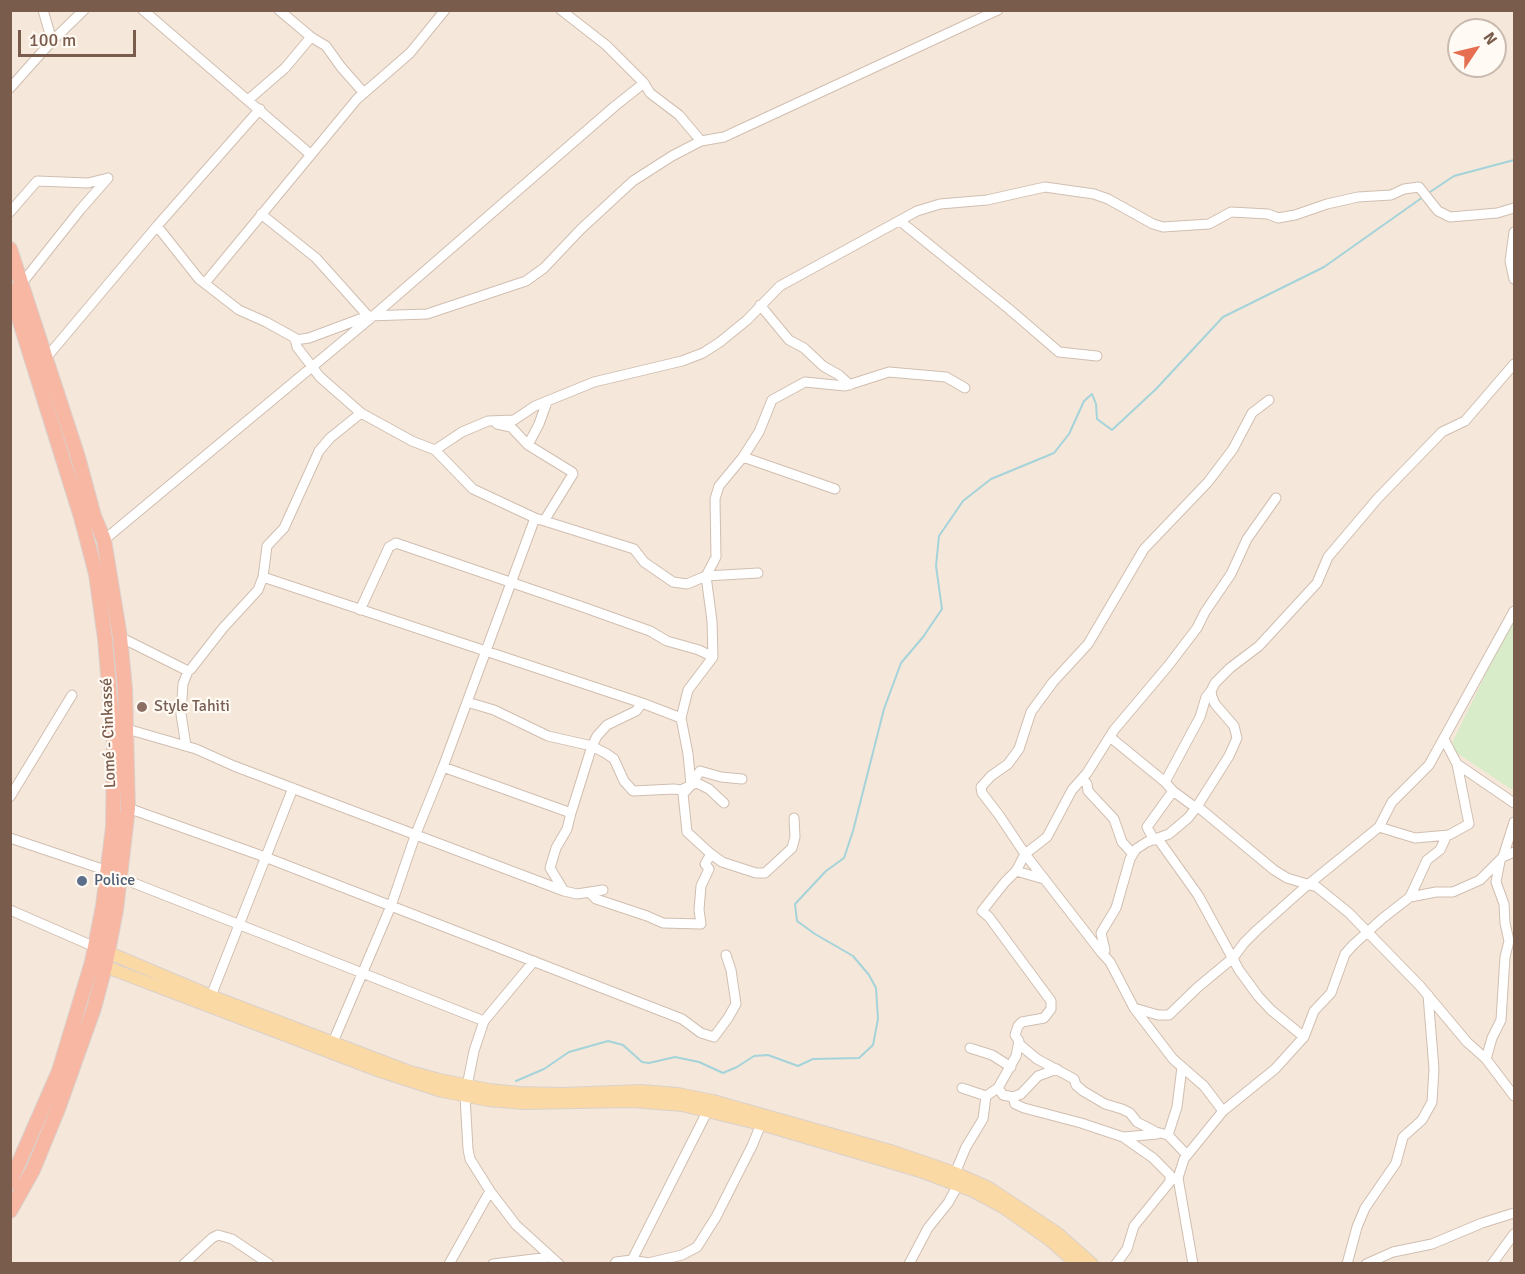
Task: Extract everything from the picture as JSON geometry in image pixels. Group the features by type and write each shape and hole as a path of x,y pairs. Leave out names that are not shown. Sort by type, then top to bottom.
{"highway":[{"name":"Lomé - Cinkassé","path":"10,249 16,287 96,574 105,639 114,745 113,827 100,957 59,1071 10,1183"},
{"name":"Lomé - Cinkassé","path":"10,1211 33,1170 78,1057 100,957 121,878 128,808 127,729 120,637 104,540 94,516 78,457 46,358 16,287"}],"main road":[{"path":"100,957 465,1091 489,1090 544,1095 632,1091 678,1094 713,1101 822,1131 957,1179 1028,1224 1077,1263"},
{"path":"100,957 416,1084 524,1103 657,1102 708,1110 920,1171 989,1188 1035,1216 1092,1263"}],"street":[{"path":"43,10 52,41"},
{"path":"10,88 52,41 84,10"},
{"path":"143,10 310,154"},
{"path":"279,10 326,46 363,92"},
{"path":"205,283 357,99 410,53 445,10"},
{"path":"561,10 606,45 655,97 679,115 701,141"},
{"path":"157,226 196,276 239,310 266,322 295,340 309,338 370,317 427,314 533,277 580,229 633,181 672,156 701,141 724,137 998,10"},
{"path":"248,100 285,68 311,36"},
{"path":"104,540 644,83"},
{"path":"46,358 157,226 260,109"},
{"path":"10,213 37,181 88,183 108,178 16,287"},
{"path":"435,450 456,436 488,421 514,420 535,406 594,382 659,368 703,353 747,320 780,286 917,211 940,204 987,200 1046,187 1094,194 1163,227 1209,224 1231,212 1239,211 1268,214 1278,218 1358,197 1391,195 1404,189 1419,187 1438,211 1450,217 1497,213 1515,208"},
{"path":"261,214 316,258 370,317"},
{"path":"900,221 1059,352 1097,356"},
{"path":"1515,231 1510,261 1515,279"},
{"path":"760,305 789,340 804,348 823,366 839,375 850,385"},
{"path":"295,340 297,347 328,386 361,413 412,441 435,450 473,489 540,520 634,549 644,562 673,582 687,584 701,578 758,573"},
{"path":"1165,782 1200,717 1206,697 1215,683 1230,668 1259,646 1317,583 1328,557 1378,498 1443,432 1465,421 1515,364"},
{"path":"701,578 716,557 716,500 720,486 759,432 772,400 781,393 804,381 850,385 889,372 946,377 966,388"},
{"path":"1223,1111 1203,1086 1173,1059 1134,1008 1110,962 1025,854 982,793 981,787 991,776 1008,764 1019,749 1031,712 1053,682 1088,644 1144,549 1208,482 1233,449 1252,413 1269,400"},
{"path":"528,445 547,402"},
{"path":"186,746 181,714 183,684 188,671 258,590 263,577 267,546 284,528 319,450 361,413"},
{"path":"333,1042 391,906 510,582 540,520 573,474 528,445 511,427 488,421"},
{"path":"743,457 835,489"},
{"path":"1187,1155 1165,1134 1137,1122 1130,1113 1105,1104 1083,1091 1074,1079 1036,1059 1019,1044 1015,1035 1018,1026 1022,1022 1044,1018 1051,1009 1051,1001 989,916 982,911 1016,871 1025,854 1047,837 1072,790 1110,737 1197,628 1231,574 1248,539 1276,498"},
{"path":"360,610 389,546 394,543 650,631 667,641 699,650 713,657"},
{"path":"263,577 681,718"},
{"path":"691,785 681,718 688,690 713,657 708,588 701,578"},
{"path":"1134,1008 1158,1015 1169,1015 1233,958 1257,930 1379,827 1392,802 1429,765 1515,611"},
{"path":"120,637 188,671"},
{"path":"1101,952 1105,950 1101,933 1116,908 1133,854 1141,845 1169,834 1197,807 1229,756 1237,738 1234,726 1215,704 1211,691"},
{"path":"10,798 72,695"},
{"path":"467,702 494,710 548,736 592,746 614,759 624,781 633,791 681,790 698,783 724,802"},
{"path":"564,891 550,868 556,848 567,829 592,746 606,725 636,711 642,703"},
{"path":"127,729 186,746 415,836 564,891 577,894 603,890"},
{"path":"1110,737 1173,791 1197,807 1274,870 1287,878 1317,888 1349,913 1428,995 1467,1042 1486,1059 1515,1096"},
{"path":"1379,827 1415,838 1447,835 1469,824 1457,764 1444,739"},
{"path":"1457,764 1515,803"},
{"path":"443,767 571,813"},
{"path":"742,779 721,777 700,771 683,794 687,832 711,854 722,862 756,873 765,873 792,848 795,837 794,818"},
{"path":"1082,779 1087,784 1088,791 1114,819 1122,842 1133,854"},
{"path":"211,996 293,788"},
{"path":"1173,791 1147,827 1198,895 1233,958 1258,996 1270,1010 1304,1037"},
{"path":"128,808 265,857 682,1019 701,1033 714,1037 736,1004 731,970 726,955"},
{"path":"1486,1059 1501,1020 1505,957 1509,941 1504,904 1496,882 1515,822"},
{"path":"1410,897 1427,860 1440,850 1447,835"},
{"path":"10,838 108,871"},
{"path":"1116,1263 1127,1249 1134,1226 1223,1111 1275,1069 1304,1037 1314,1011 1331,993 1345,954 1383,918 1410,897 1436,892 1453,892 1480,880 1502,859 1515,852"},
{"path":"590,893 596,900 663,923 701,924 700,886 709,869 705,864 711,854"},
{"path":"1016,871 1044,879"},
{"path":"121,878 484,1021"},
{"path":"10,910 100,957"},
{"path":"534,962 484,1021 465,1091 465,1115 471,1159 490,1191 516,1225 548,1260"},
{"path":"1347,1263 1365,1208 1396,1163 1403,1137 1422,1120 1432,1102 1434,1069 1428,995"},
{"path":"909,1263 928,1228 948,1203 966,1147 983,1119 986,1096 998,1088 1011,1067 1019,1044"},
{"path":"970,1048 1000,1058 1011,1067"},
{"path":"1165,1134 1177,1107 1182,1067"},
{"path":"998,1088 1003,1095 1012,1097 1021,1094 1038,1076 1057,1069"},
{"path":"962,1089 986,1096"},
{"path":"1012,1097 1015,1104 1024,1108 1124,1137 1153,1158 1170,1175 1170,1181"},
{"path":"632,1260 708,1110"},
{"path":"615,1263 632,1260 648,1263 682,1255 697,1247 716,1217 752,1146 760,1124"},
{"path":"1124,1137 1165,1134"},
{"path":"1180,1169 1178,1178 1193,1263"},
{"path":"449,1263 490,1191"},
{"path":"1366,1263 1393,1252 1432,1244 1482,1223 1515,1213"},
{"path":"1492,1263 1515,1234"},
{"path":"184,1263 218,1235 231,1239 265,1263"},
{"path":"493,1263 548,1260 558,1263"}],"shaded area":[{"path":"11,11 1514,11 1514,1263 11,1263"}],"green space":[{"path":"1514,616 1514,791 1454,751 1451,745"}],"waterway":[{"path":"1427,194 1454,176 1514,160"},
{"path":"516,1081 544,1069 569,1052 608,1041 623,1045 642,1062 649,1063 675,1057 699,1062 723,1073 754,1056 768,1055 798,1066 813,1059 859,1058 873,1045 878,1019 876,988 869,975 853,956 797,921 795,904 826,871 844,858 884,709 901,663 942,609 936,566 939,536 963,501 991,479 1054,453 1069,434 1084,401 1092,394 1096,404 1097,419 1112,430 1156,389 1223,317 1324,267 1423,197"}],"place":[{"name":"Style Tahiti","path":"142,707"},
{"name":"Police","path":"82,881"}]}
